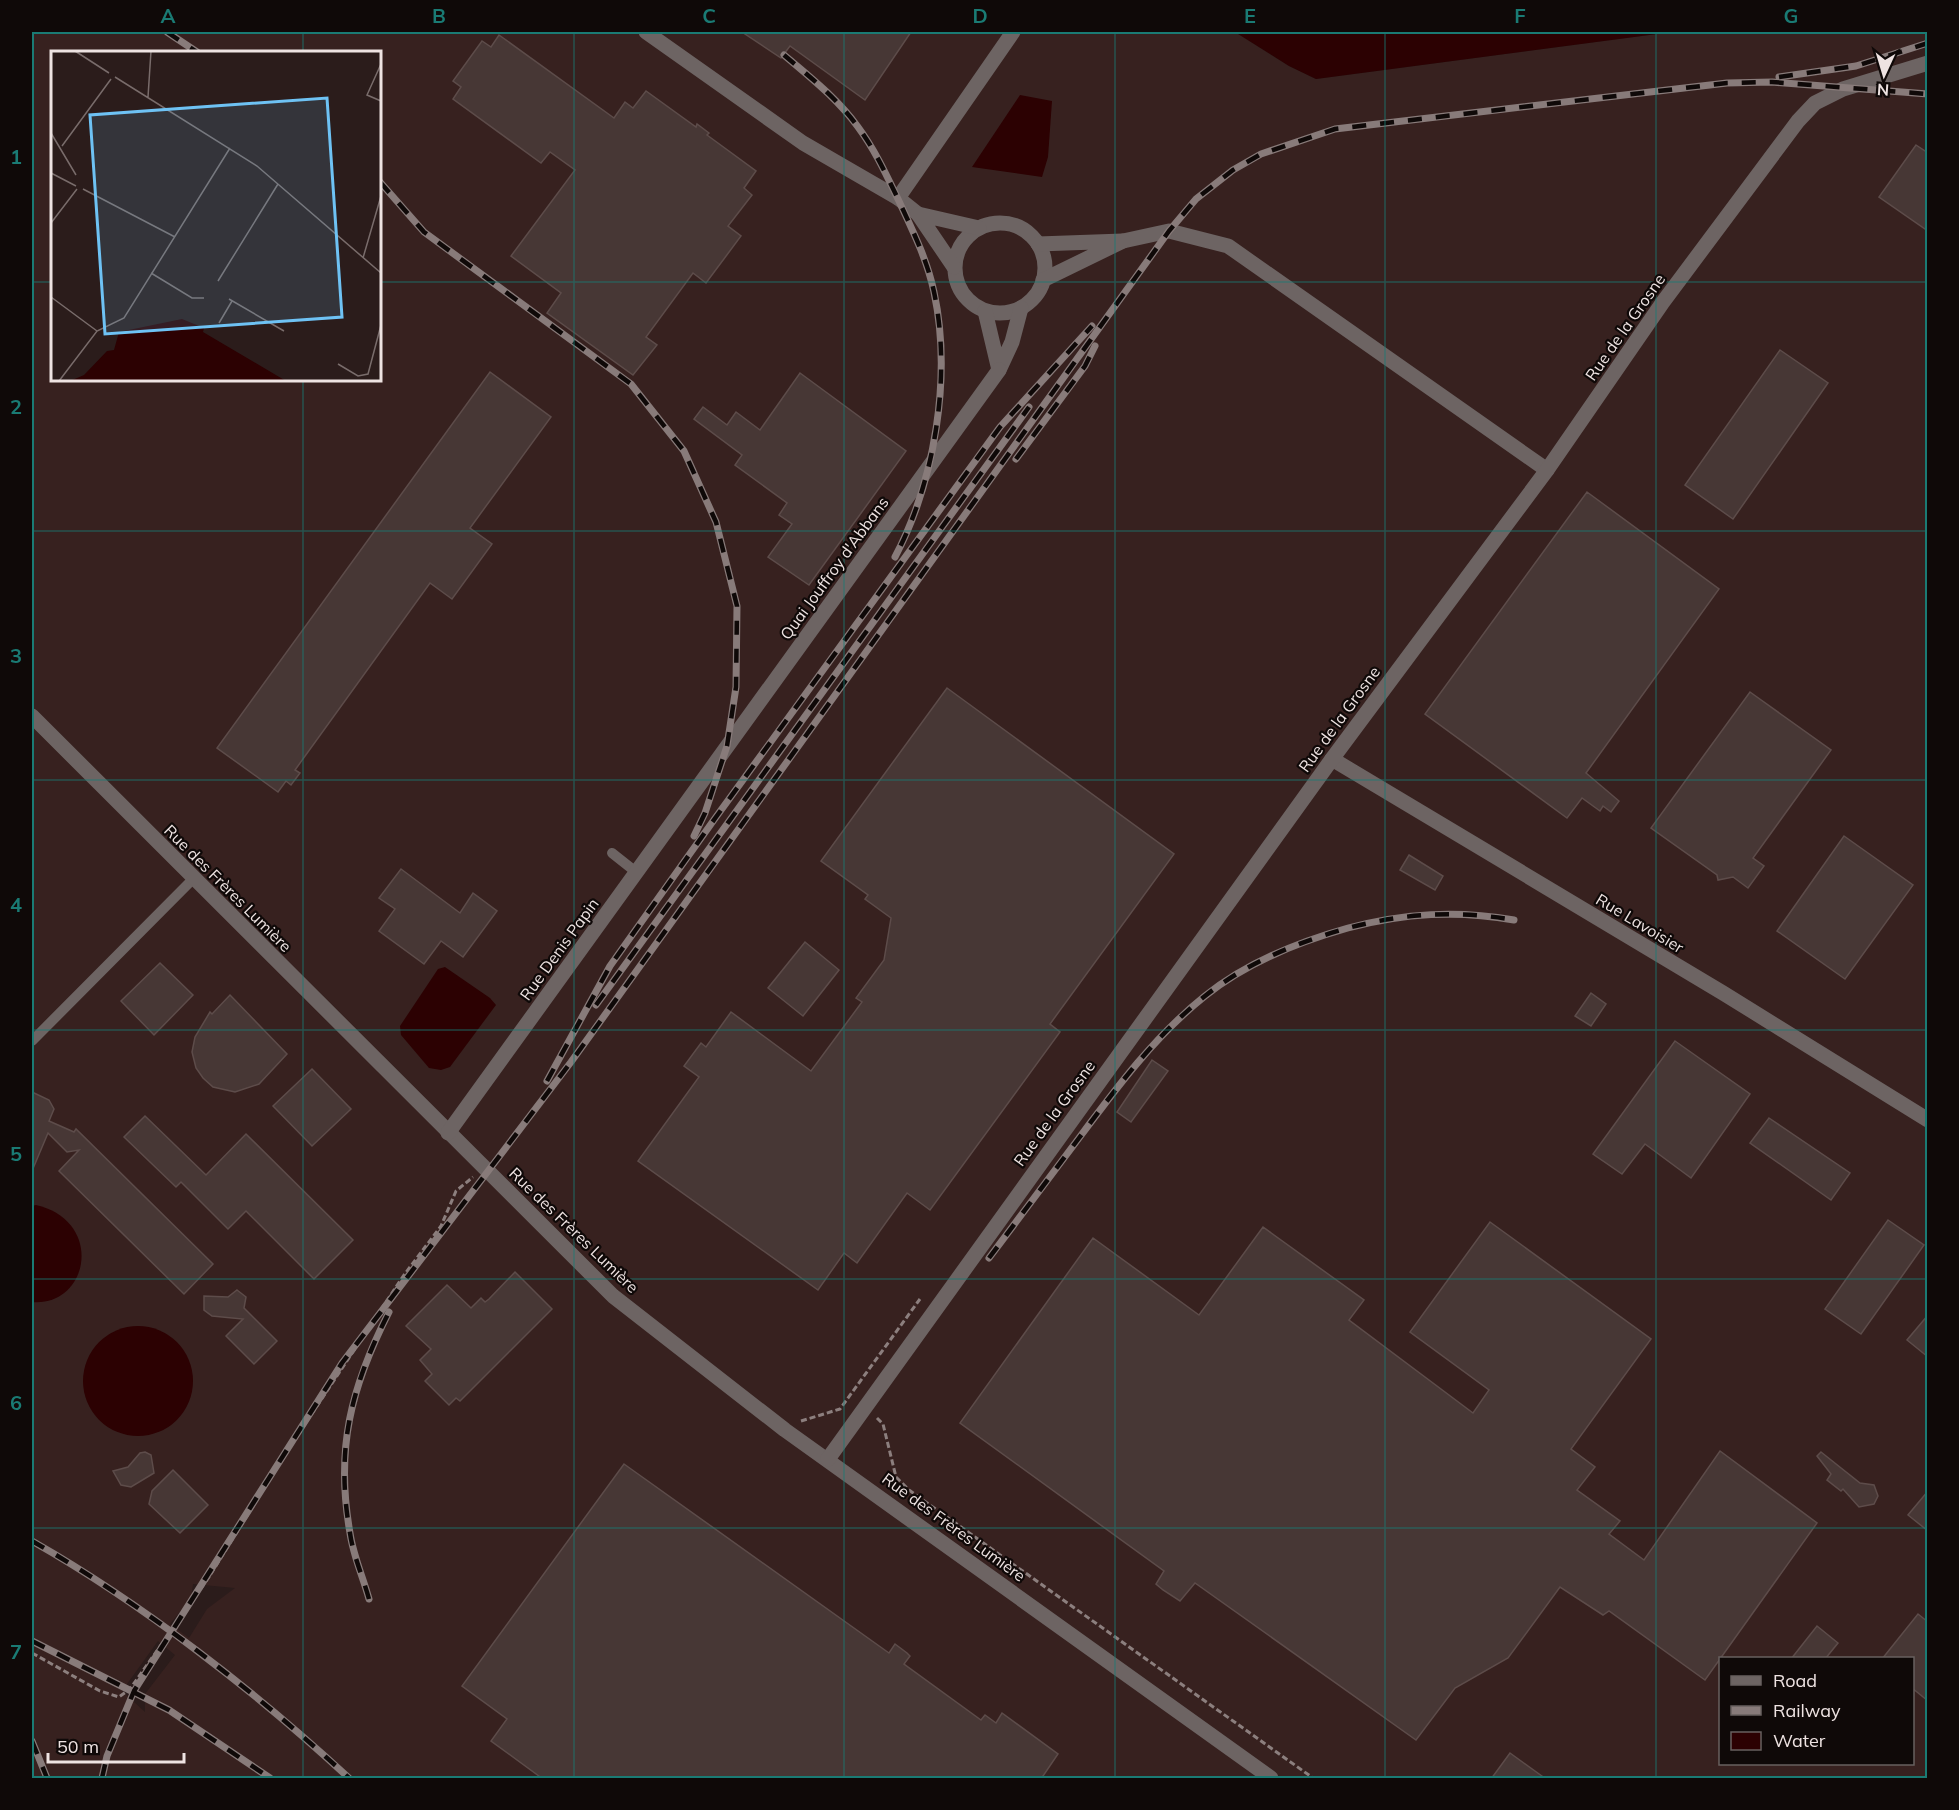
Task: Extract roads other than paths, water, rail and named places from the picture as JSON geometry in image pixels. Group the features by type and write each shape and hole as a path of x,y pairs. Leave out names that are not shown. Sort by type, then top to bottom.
{"street":[{"path":"646,32 803,143 898,198 918,214 954,267"},
{"path":"898,198 1013,32"},
{"name":"Rue de la Grosne","path":"828,1459 1332,759 1547,470 1663,302 1798,121 1815,103 1843,88 1928,63"},
{"path":"918,214 979,228 1005,223 1029,234 1038,244 1045,267 1038,291 1021,308 1009,312 985,311 972,304 962,294 956,281 954,267 961,244 979,228"},
{"path":"1038,244 1123,241 1169,231 1228,246 1547,470"},
{"path":"1043,280 1123,241"},
{"name":"Quai Jouffroy d'Abbans","path":"698,786 999,370 1012,342 1021,308"},
{"path":"985,311 999,370"},
{"name":"Rue des Frères Lumière","path":"32,717 613,1296 785,1430 1271,1779"},
{"name":"Rue Lavoisier","path":"1332,759 1723,993 1928,1120"},
{"name":"Rue Denis Papin","path":"448,1133 698,786"}],"lane":[{"path":"612,852 636,872"},
{"path":"32,1041 193,879"}],"water":[{"path":"1235,32 1672,32 1316,79 1289,66"},
{"path":"1020,95 1052,101 1048,157 1042,177 972,167"},
{"path":"445,967 490,998 496,1005 450,1067 441,1070 429,1068 401,1035 400,1026 438,969"},
{"path":"36,1205 58,1214 72,1228 80,1244 81,1261 77,1278 66,1291 51,1300 32,1302 32,1206"},
{"path":"138,1326 159,1330 177,1342 189,1360 193,1381 189,1402 177,1420 159,1432 138,1436 117,1432 99,1420 87,1402 83,1381 87,1360 99,1342 117,1330"}],"railway":[{"path":"167,32 196,51"},
{"path":"1779,77 1856,66 1928,43"},
{"path":"784,55 842,107 870,144 914,233 934,292 941,358 936,428 930,462 920,495 895,557"},
{"path":"102,1778 107,1756 134,1691 342,1363 571,1062 1169,231 1196,199 1233,170 1261,154 1335,129 1727,83 1772,82 1928,94"},
{"path":"381,183 424,232 631,384 684,451 716,522 737,606 736,687 727,746 705,813 694,836"},
{"path":"547,1081 610,966 716,817 1000,427 1092,326"},
{"path":"1016,459 1085,366 1095,346"},
{"path":"596,1005 1029,407"},
{"path":"989,1258 1108,1100 1153,1045 1187,1011 1238,973 1292,947 1369,923 1411,916 1451,914 1514,920"},
{"path":"369,1599 351,1541 344,1474 346,1446 356,1393 365,1366 389,1312"},
{"path":"32,1541 157,1621 237,1682 349,1778"},
{"path":"32,1641 169,1710 270,1778"},
{"path":"32,1741 47,1778"}]}
